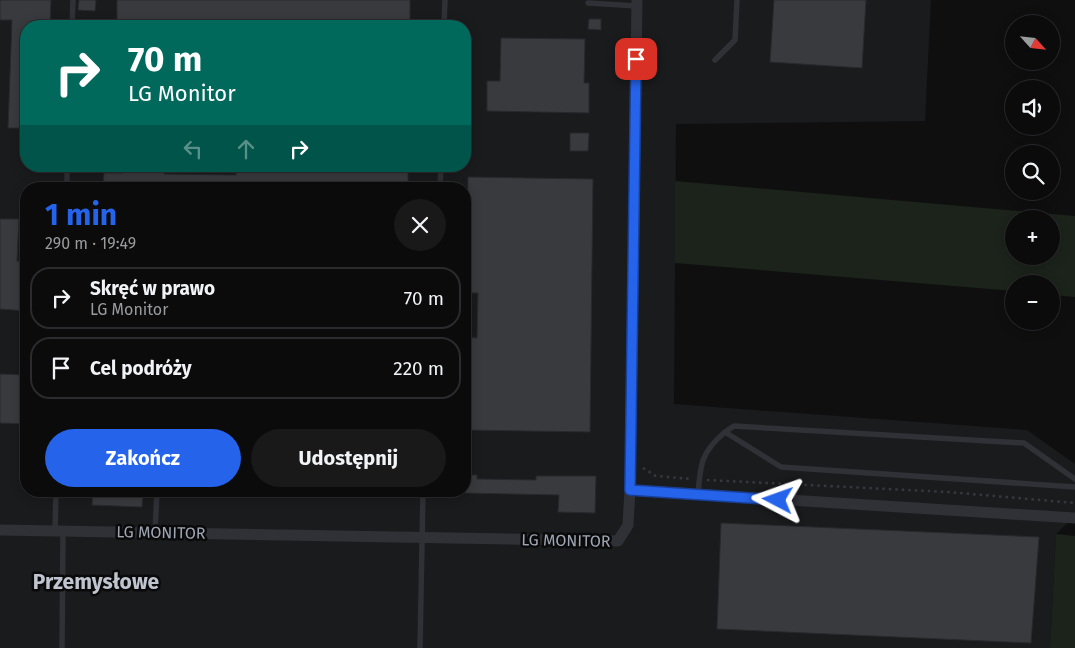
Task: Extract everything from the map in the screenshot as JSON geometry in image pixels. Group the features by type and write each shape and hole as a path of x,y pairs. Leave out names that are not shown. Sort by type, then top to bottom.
{"street":[{"name":"LG MONITOR","path":"0,530 618,541 628,525 630,490 637,3"},
{"path":"630,490 1075,518"}],"lane":[{"path":"72,20 73,0"},
{"path":"444,0 444,20"},
{"path":"715,60 735,40 737,0"},
{"path":"588,3 637,3"},
{"path":"698,495 701,464 710,444 734,426 1024,443 1075,479"},
{"path":"725,432 781,467 1075,487"},
{"path":"56,497 62,648"},
{"path":"155,532 157,497"},
{"path":"420,648 423,497"}],"path":[{"path":"641,463 644,471 656,476 948,492 1075,503"}],"shaded area":[{"path":"0,0 931,0 925,121 676,124 674,404 1027,430 1075,464 1075,516 1056,534 1050,648 0,648"},
{"path":"675,181 1006,210 1005,265 1060,265 1060,215 1075,216 1075,297 1060,296 1060,275 1005,275 1005,290 675,263"},
{"path":"1056,534 1075,536 1075,648 1050,648"}],"building":[{"path":"0,0 51,0 50,20 20,20 20,128 8,128 12,20 0,20"},
{"path":"79,0 96,0 95,11 78,10"},
{"path":"117,0 410,0 410,20 117,20"},
{"path":"774,0 866,0 862,68 770,62"},
{"path":"589,19 601,19 601,30 588,29"},
{"path":"501,38 585,39 584,83 589,83 589,113 487,111 487,81 500,81"},
{"path":"570,133 589,133 588,151 570,151"},
{"path":"164,172 164,174 236,175 236,172 408,172 408,182 103,182 104,173"},
{"path":"468,177 593,179 590,432 471,430 471,338 477,338 478,293 471,293 471,182 468,182"},
{"path":"0,219 19,219 17,261 20,261 20,311 0,309"},
{"path":"0,374 20,375 20,424 0,423"},
{"path":"471,475 477,475 477,479 536,480 536,476 596,476 595,513 558,512 559,495 471,493"},
{"path":"93,497 143,497 142,507 92,505"},
{"path":"721,523 1039,537 1031,643 717,629"}],"district":[{"name":"Przemysłowe","path":"96,582"}],"route":[{"path":"636,59 630,490 778,500"}]}
